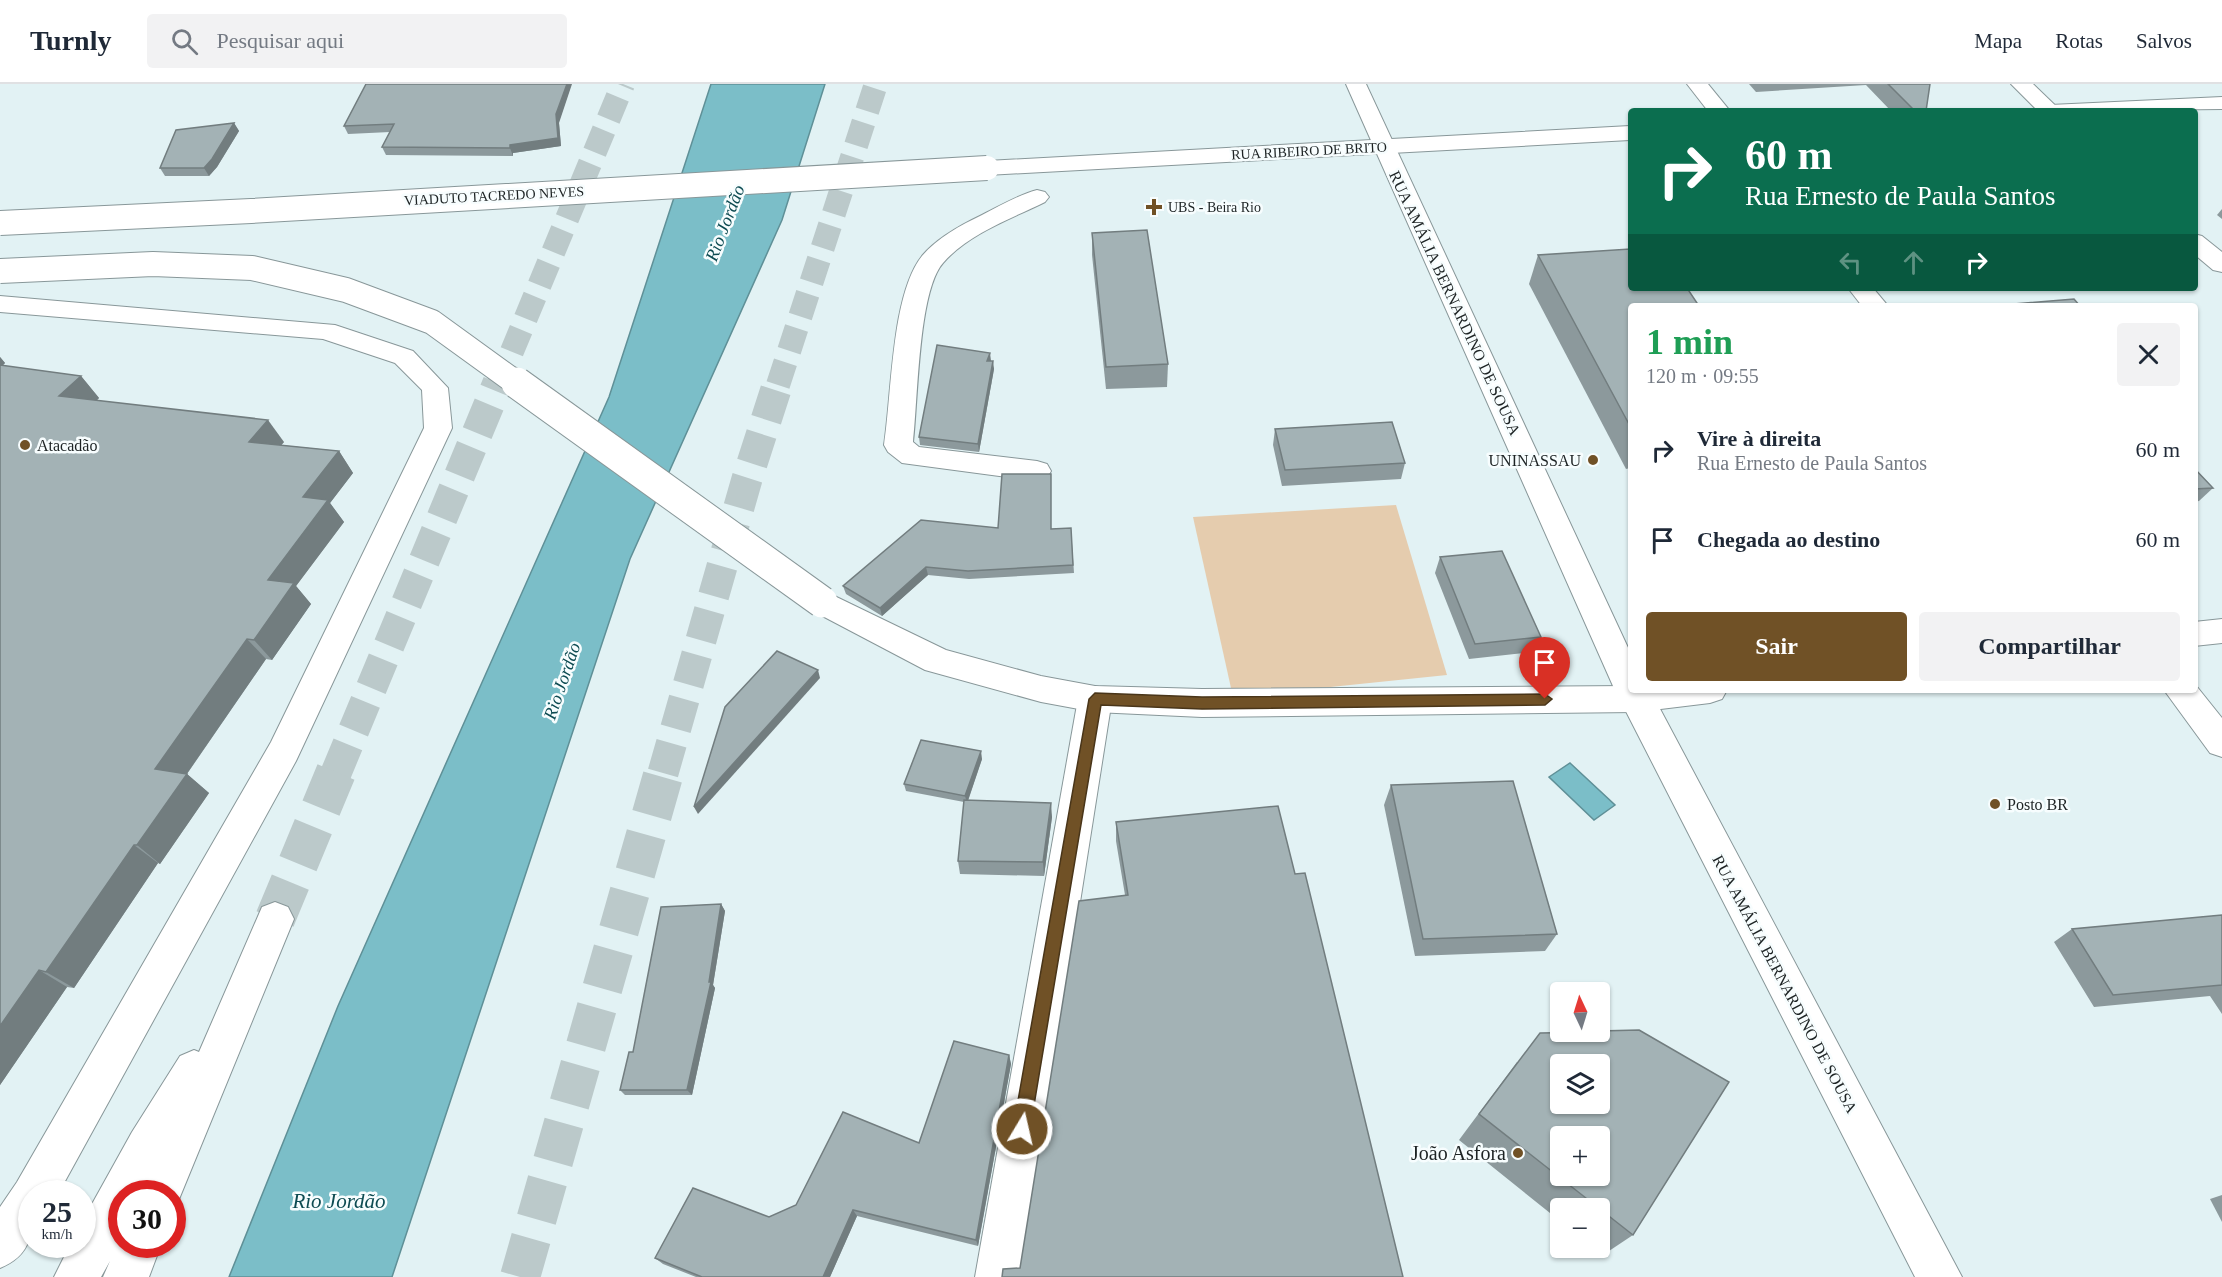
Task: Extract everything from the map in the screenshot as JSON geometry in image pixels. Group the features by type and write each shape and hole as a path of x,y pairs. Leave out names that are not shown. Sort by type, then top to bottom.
{"street":[{"name":"RUA AMÁLIA BERNARDINO DE SOUSA","path":"1356,84 1628,680"},
{"path":"1697,84 1717,108"},
{"path":"2021,84 2047,108"},
{"path":"2114,108 2222,103"},
{"name":"RUA RIBEIRO DE BRITO","path":"987,168 1628,133"},
{"name":"VIADUTO TACREDO NEVES","path":"0,223 987,168"},
{"path":"1037,196 950,243 931,261 922,276 911,332 898,444 912,456 1037,471"},
{"path":"2198,244 2222,265"},
{"path":"0,271 153,264 252,268 346,290 432,322 822,602 937,661 1041,689 1095,699 1202,703 1628,691"},
{"path":"1862,291 1872,303"},
{"path":"0,304 326,331 404,357 435,388 438,428 284,751 42,1180"},
{"path":"2198,634 2222,631"},
{"name":"RUA AMÁLIA BERNARDINO DE SOUSA","path":"1634,693 1939,1277"},
{"path":"2183,693 2222,743"},
{"path":"998,1277 1042,1000 1095,699"},
{"path":"166,1180 275,919"},
{"path":"129,1180 147,1147 248,985"},
{"path":"0,1246 18,1219"},
{"path":"77,1277 108,1220"},
{"path":"126,1277 134,1258"}],"shaded area":[{"path":"1396,505 1447,675 1233,697 1193,517"}],"water":[{"name":"Rio Jordão","path":"711,84 825,84 782,220 630,559 392,1277 229,1277 338,1006 609,397"},
{"path":"1570,763 1615,805 1594,820 1549,777"}],"building":[{"path":"366,84 567,84 556,114 558,138 510,145 510,148 382,147 394,124 344,126"},
{"path":"1888,84 1930,84 1926,108 1912,108"},
{"path":"234,123 204,168 160,168 176,130"},
{"path":"1147,230 1168,364 1106,367 1092,233"},
{"path":"1628,249 1628,291 1689,291 1697,303 1628,303 1628,422 1538,255"},
{"path":"2074,299 2077,303 2026,303"},
{"path":"937,345 990,353 987,361 993,361 978,444 919,437"},
{"path":"0,365 81,376 59,396 268,420 249,442 339,451 303,497 328,500 268,580 294,583 254,640 247,639 155,769 187,774 137,845 134,845 46,972 39,970 0,1026"},
{"path":"1392,422 1405,463 1285,470 1275,429"},
{"path":"2198,472 2213,488 2198,489"},
{"path":"1002,474 1051,474 1051,529 1071,528 1073,565 968,571 926,567 880,608 843,586 921,520 998,528"},
{"path":"1502,551 1541,637 1475,644 1440,557"},
{"path":"777,651 818,670 694,807 725,707"},
{"path":"921,740 981,751 965,796 904,784"},
{"path":"1513,781 1557,934 1423,939 1391,785"},
{"path":"964,800 1051,803 1043,862 958,861"},
{"path":"1278,806 1295,874 1305,873 1403,1277 1002,1277 1003,1269 1020,1268 1079,901 1128,895 1116,822"},
{"path":"721,904 709,982 711,982 687,1090 620,1090 629,1052 633,1052 661,907"},
{"path":"2222,915 2222,985 2113,995 2072,929"},
{"name":"João Asfora","path":"1639,1030 1729,1082 1633,1235 1610,1217 1610,1198 1586,1198 1571,1186 1610,1186 1610,1126 1550,1126 1550,1170 1479,1114 1540,1033 1550,1033 1550,1042 1610,1042 1610,1031"},
{"path":"954,1041 1009,1055 976,1240 853,1210 823,1277 702,1277 655,1258 693,1188 769,1217 796,1205 843,1112 919,1143"}],"tunnel":[{"path":"498,385 623,84"},
{"path":"778,385 876,84"},
{"path":"336,773 498,383"},
{"path":"663,773 747,479 778,383"},
{"path":"275,919 336,772"},
{"path":"520,1277 664,772"}],"place":[{"name":"UBS - Beira Rio","path":"1154,207"},
{"name":"Atacadão","path":"25,445"},
{"name":"UNINASSAU","path":"1593,460"},
{"name":"Posto BR","path":"1995,804"},
{"name":"João Asfora","path":"1518,1153"}],"route":[{"path":"1022,1129 1042,1000 1095,699 1202,703 1545,699"}]}
